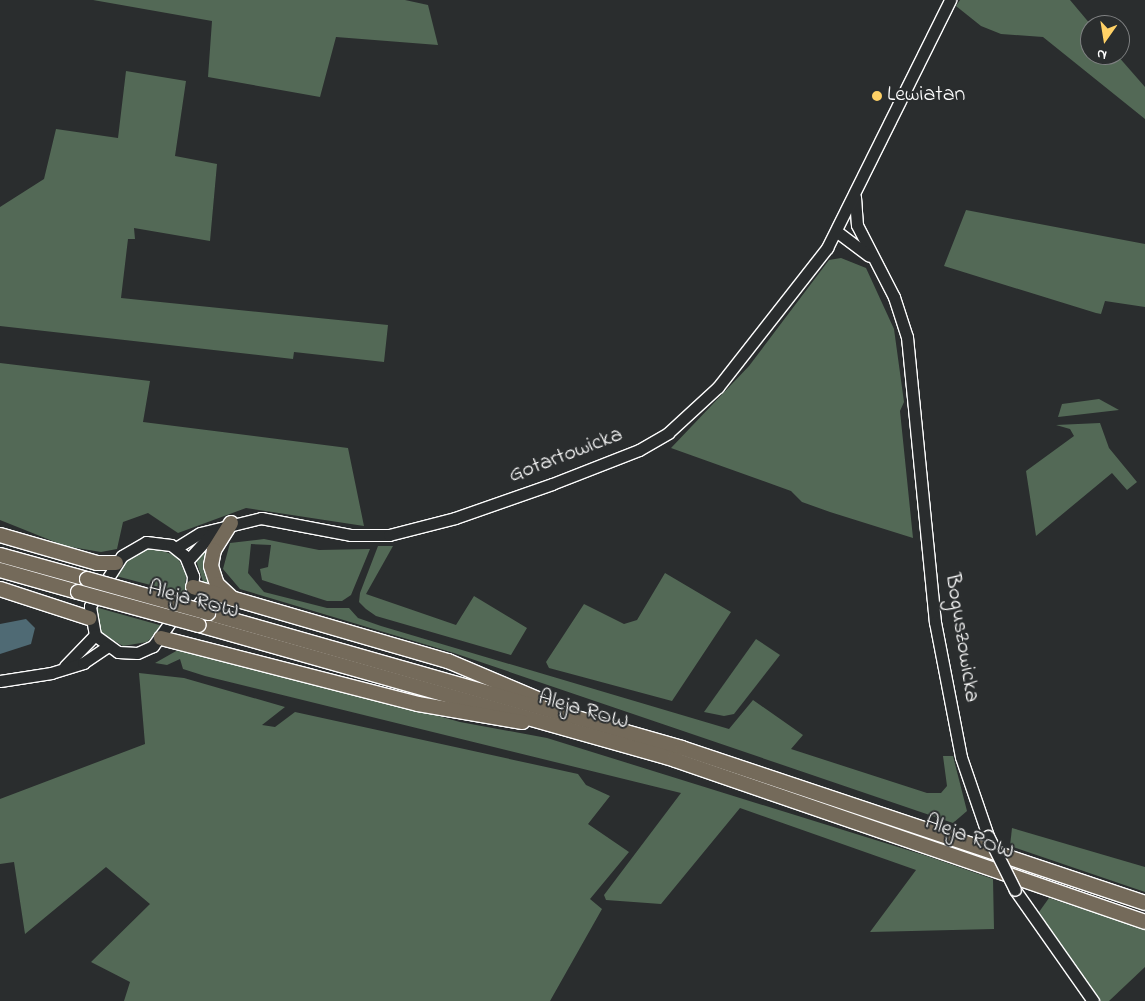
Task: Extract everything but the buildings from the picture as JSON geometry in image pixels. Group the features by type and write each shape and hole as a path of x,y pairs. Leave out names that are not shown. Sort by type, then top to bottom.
{"main road":[{"path":"224,526 214,550 211,566 217,584 238,602"},
{"path":"0,535 97,563 116,563"},
{"name":"Aleja ROW","path":"0,555 562,712 771,776 1145,903"},
{"name":"Aleja ROW","path":"0,570 568,728 763,789 1145,922"},
{"path":"193,587 238,602 471,668 562,712"},
{"path":"0,589 89,618"},
{"path":"161,638 426,706 568,728"}],"street":[{"name":"Gotartowicka","path":"176,548 224,526 270,518 351,535 389,535 455,518 639,450 684,421 718,387 838,227 950,0"},
{"name":"Boguszowicka","path":"855,193 860,232 869,256 894,297 907,337 935,622 961,756 988,836 1015,890 1093,1001"},
{"name":"Boguszowicka","path":"838,227 869,256"},
{"path":"838,227 860,232"},
{"path":"188,560 224,526"},
{"path":"158,542 176,548 188,560 193,587 186,606 161,638 137,653 107,647 95,635 89,618 94,595 116,563 140,543 158,542"},
{"path":"62,669 95,635"},
{"path":"0,682 83,663 107,647"}],"green space":[{"path":"93,0 405,0 428,5 438,45 336,37 320,97 208,77 212,21"},
{"path":"960,0 1070,0 1083,15 1080,15 1080,65 1126,65 1145,87 1145,119 1043,37 1001,34 981,26 956,6"},
{"path":"126,71 186,81 175,156 217,164 210,241 134,228 135,239 128,239 121,298 388,325 384,362 294,352 293,359 0,326 0,207 44,179 56,129 118,138"},
{"path":"966,210 1145,244 1145,307 1105,301 1101,314 1096,313 944,266"},
{"path":"841,258 866,268 894,329 904,402 900,411 913,538 802,502 791,491 671,448 749,366 829,260"},
{"path":"0,363 150,381 143,422 348,448 364,526 246,508 178,533 148,513 123,522 117,549 101,552 65,546 0,520"},
{"path":"1099,399 1119,410 1058,417 1062,404"},
{"path":"1100,423 1109,448 1137,482 1127,490 1112,473 1036,536 1026,471 1074,436 1070,429 1056,425"},
{"path":"264,539 319,550 370,549 351,595 342,601 327,601 262,580 260,569 268,567 271,545 251,544 248,573 264,592 327,608 349,608 358,618 381,626 729,729 753,700 803,735 791,749 927,793 941,793 947,786 943,756 953,756 967,811 953,823 454,653 240,589 223,569 230,543"},
{"path":"210,541 211,581 205,588 196,560"},
{"path":"378,546 393,546 366,594 456,625 474,596 527,628 511,655 376,616 366,609 359,602 360,593"},
{"path":"151,547 177,556 186,575 185,594 116,576 131,555"},
{"path":"665,573 731,612 672,701 549,668 546,662 584,604 624,624 637,620"},
{"path":"95,607 163,626 147,642 123,646 101,633"},
{"path":"756,639 780,655 734,714 724,716 704,712"},
{"path":"185,646 460,722 547,738 927,856 993,879 994,929 870,932 916,870 740,808 661,904 606,900 604,895 681,793 205,676 183,669 180,659 167,665 155,663"},
{"path":"139,673 184,678 285,707 262,725 275,727 295,712 578,774 586,785 610,796 588,824 629,852 590,899 602,909 550,1001 124,1001 130,982 91,962 150,904 106,867 25,934 14,862 0,864 0,799 145,744"},
{"path":"1012,828 1145,867 1145,892 1010,846"},
{"path":"1049,898 1145,929 1145,967 1109,1001 1101,1001 1066,957 1039,912"}],"water":[{"path":"26,619 35,628 31,644 0,654 0,624"}],"place":[{"name":"Lewiatan","path":"877,96"}]}
